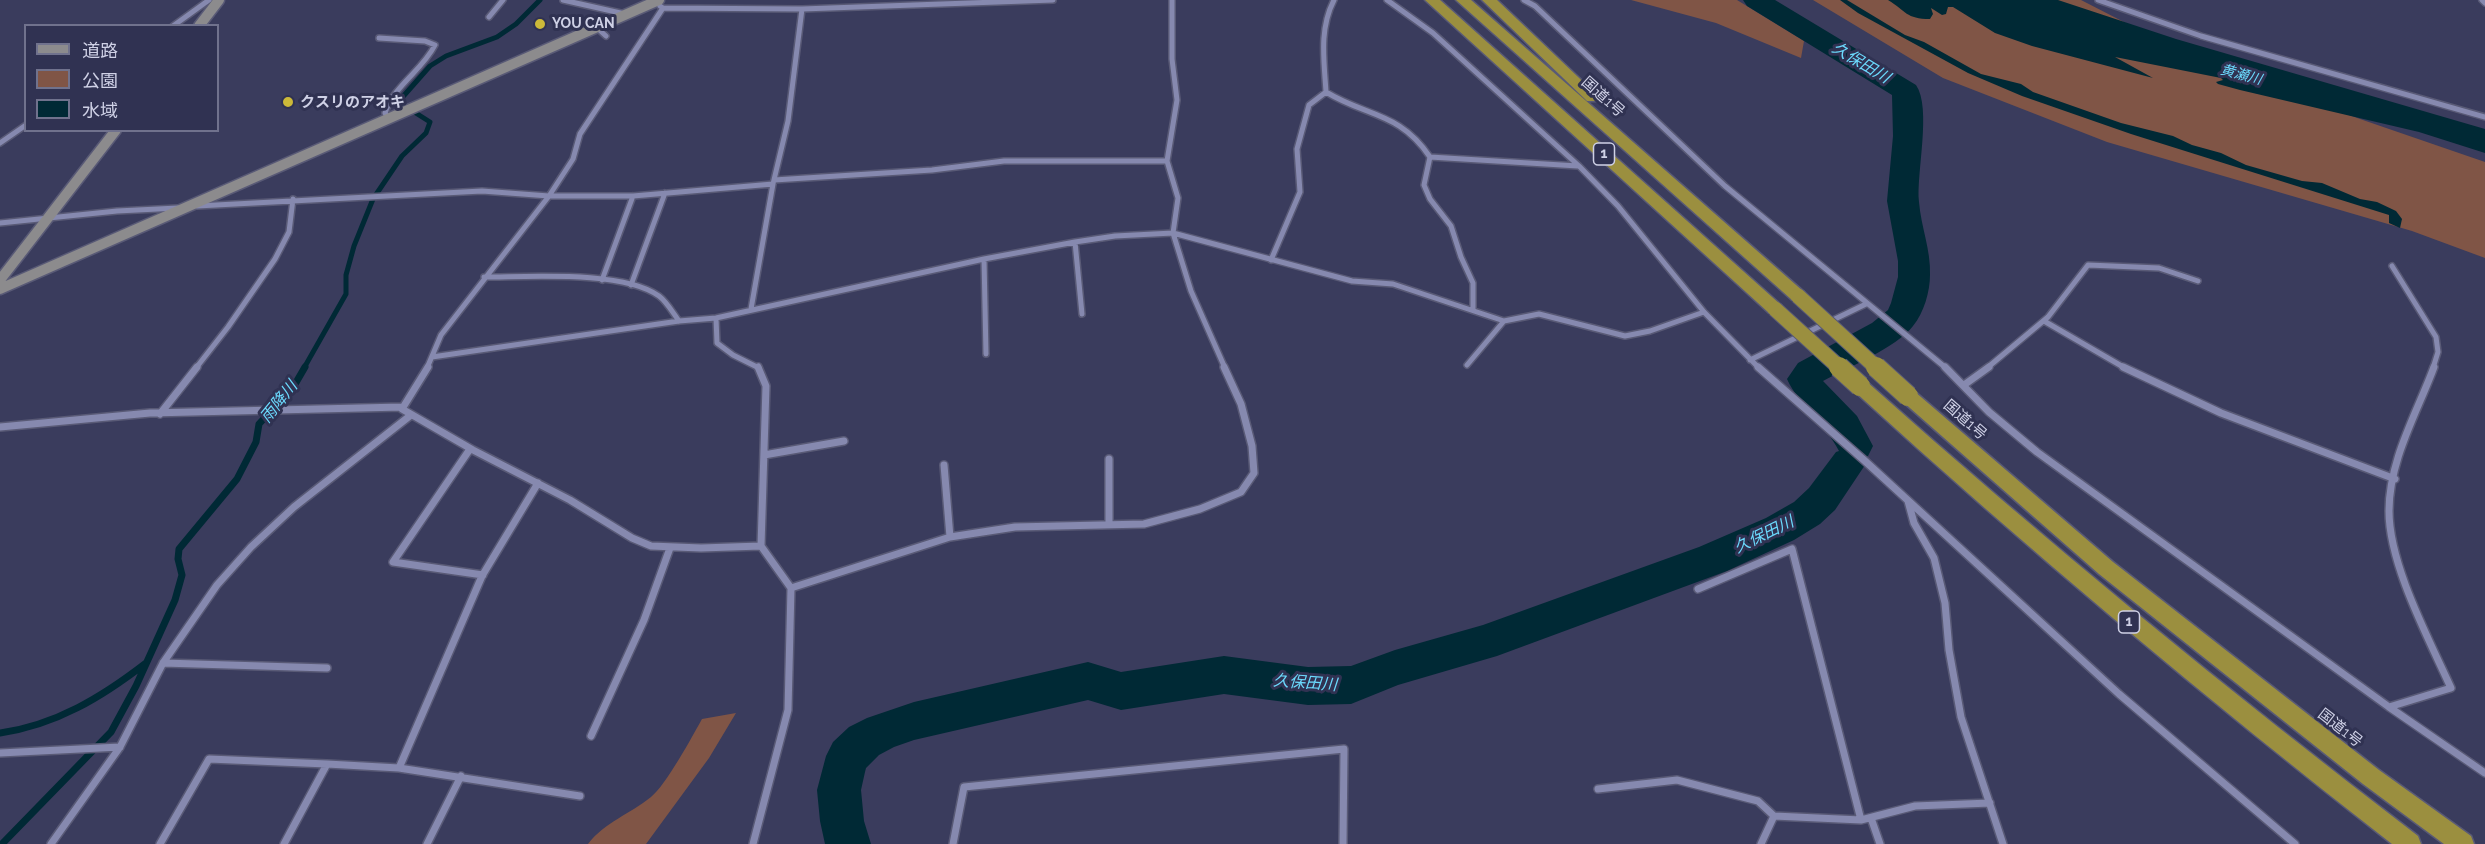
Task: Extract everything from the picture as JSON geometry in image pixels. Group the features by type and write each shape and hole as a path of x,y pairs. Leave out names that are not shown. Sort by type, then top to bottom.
{"highway":[{"path":"1416,0 1488,49"},
{"name":"1","path":"1432,0 1998,511 2167,654 2410,844"},
{"name":"国道1号","path":"1463,0 1908,396 2106,568 2371,777 2463,844"},
{"path":"1489,0 1605,110 1611,131"}],"street":[{"path":"176,24 209,0"},
{"path":"201,24 219,0"},
{"path":"489,17 503,0"},
{"path":"563,0 626,14"},
{"path":"0,289 626,14 659,3 802,9 1053,0"},
{"path":"791,588 950,537 1015,527 1144,524 1200,509 1241,492 1254,473 1252,446 1241,404 1191,291 1173,232 1178,198 1167,161 1177,100 1172,59 1172,0"},
{"path":"1326,92 1324,43 1329,8 1334,0"},
{"path":"1387,0 1432,33 1579,166 1618,206 1704,312 1750,360 2119,694 2295,844"},
{"path":"1524,0 1568,36 1725,186 1866,304 1942,364 1989,412 2037,452 2389,707 2485,773"},
{"path":"2098,0 2201,36 2485,117"},
{"path":"2482,0 2485,3"},
{"path":"402,407 415,389 441,336 484,277 549,196 573,159 580,134 659,3"},
{"path":"751,309 773,182 788,121 802,9"},
{"path":"592,24 606,36"},
{"path":"379,38 426,41 435,45 424,62 389,102 385,114 389,120"},
{"path":"1326,92 1341,103 1403,126 1418,140 1430,157 1424,185 1430,199 1450,226 1473,283 1473,309"},
{"path":"1271,260 1300,192 1297,149 1308,105 1326,92"},
{"path":"0,143 24,126"},
{"path":"0,280 115,132"},
{"path":"1430,157 1579,166"},
{"path":"0,223 193,206 482,191 549,196 633,196 773,182 932,170 1004,161 1167,161"},
{"path":"631,285 665,193"},
{"path":"602,280 633,196"},
{"path":"160,414 228,327 275,259 290,232 293,200"},
{"path":"432,357 679,321 716,318 984,259 1115,236 1173,232 1352,281 1393,284 1504,321 1539,314 1625,336 1650,331 1704,312"},
{"path":"1076,242 1082,314"},
{"path":"984,259 986,354"},
{"path":"1964,385 2030,336 2073,291 2088,265 2159,268 2198,281"},
{"path":"2389,707 2451,688 2415,603 2395,545 2389,511 2395,478 2414,413 2438,346 2428,324 2392,267"},
{"path":"484,277 602,280 631,285 659,296 679,321"},
{"path":"1750,360 1866,304"},
{"path":"716,318 717,343 733,355 758,366 766,386 761,546 791,588 788,710 773,774 753,840 748,844"},
{"path":"1467,365 1504,321"},
{"path":"2044,321 2104,357 2163,387 2233,418 2395,478"},
{"path":"0,428 86,418 160,414 294,408 402,407"},
{"path":"402,407 404,412 470,449 538,483 632,538 651,546 670,548 761,546"},
{"path":"51,844 120,747 163,663 194,616 251,547 294,507 411,415"},
{"path":"764,455 844,441"},
{"path":"470,449 397,552 393,562 483,575"},
{"path":"1109,459 1109,525"},
{"path":"944,465 950,537"},
{"path":"399,768 483,575 538,483"},
{"path":"1908,501 1914,523 1934,558 1945,603 1949,650 1961,717 2003,844"},
{"path":"591,736 631,655 670,548"},
{"path":"1698,589 1792,549 1815,632 1861,820"},
{"path":"163,663 327,668"},
{"path":"0,753 120,747"},
{"path":"953,844 964,787 1344,749 1343,844"},
{"path":"160,844 209,759 399,768 580,796"},
{"path":"284,844 327,764"},
{"path":"427,844 461,776"},
{"path":"1598,789 1677,780 1758,801 1774,816 1861,820 1915,806 1990,802"},
{"path":"1761,844 1774,816"},
{"path":"1871,818 1880,844"}],"green space":[{"path":"1631,0 1737,0 1804,41 1801,58 1716,23"},
{"path":"1813,0 2081,0 2192,57 2485,162 2485,258 2412,231 2107,142 1943,78"},
{"path":"736,713 709,758 646,844 588,844 602,830 657,791 702,719"}],"water":[{"path":"1840,0 1847,0 1905,35 1924,42 1981,74 2021,84 2033,92 2121,123 2173,136 2192,145 2221,153 2246,165 2302,181 2322,183 2360,199 2377,202 2396,211 2402,219 2400,228 2389,223 2389,215 2131,134 2022,96 1968,73 1858,13"},
{"name":"黄瀬川","path":"1888,0 2058,0 2176,39 2485,129 2485,153 2419,132 2218,84 2216,82 2223,80 2221,78 2115,57 2153,78 2032,46 1995,33 1953,7 1948,7 1946,14 1942,15 1931,8 1933,14 1930,19 1916,18"}],"waterway":[{"name":"雨降川","path":"304,368 346,294 346,275 354,246 373,199 402,156 426,133 430,122 400,103 400,100 430,66 446,56 497,37 516,24 540,0"},
{"name":"久保田川","path":"1756,0 1906,91 1908,136 1903,201 1914,261 1914,277 1908,303 1901,318 1884,332 1810,372 1805,379 1815,396 1845,426 1855,446"},
{"name":"雨降川","path":"2,844 111,732 136,686 175,600 182,575 178,559 179,549 237,479 256,442 259,424 294,386 305,367"},
{"name":"久保田川","path":"848,844 842,821 839,790 843,772 848,756 864,741 882,732 914,721 1088,681 1121,691 1224,675 1308,686 1351,685 1395,668 1483,643 1713,559 1780,529 1807,513 1822,499 1849,462"},
{"path":"0,733 40,723 78,708 146,663"}],"place":[{"name":"YOU CAN","path":"540,24"},
{"name":"クスリのアオキ","path":"288,102"}]}
